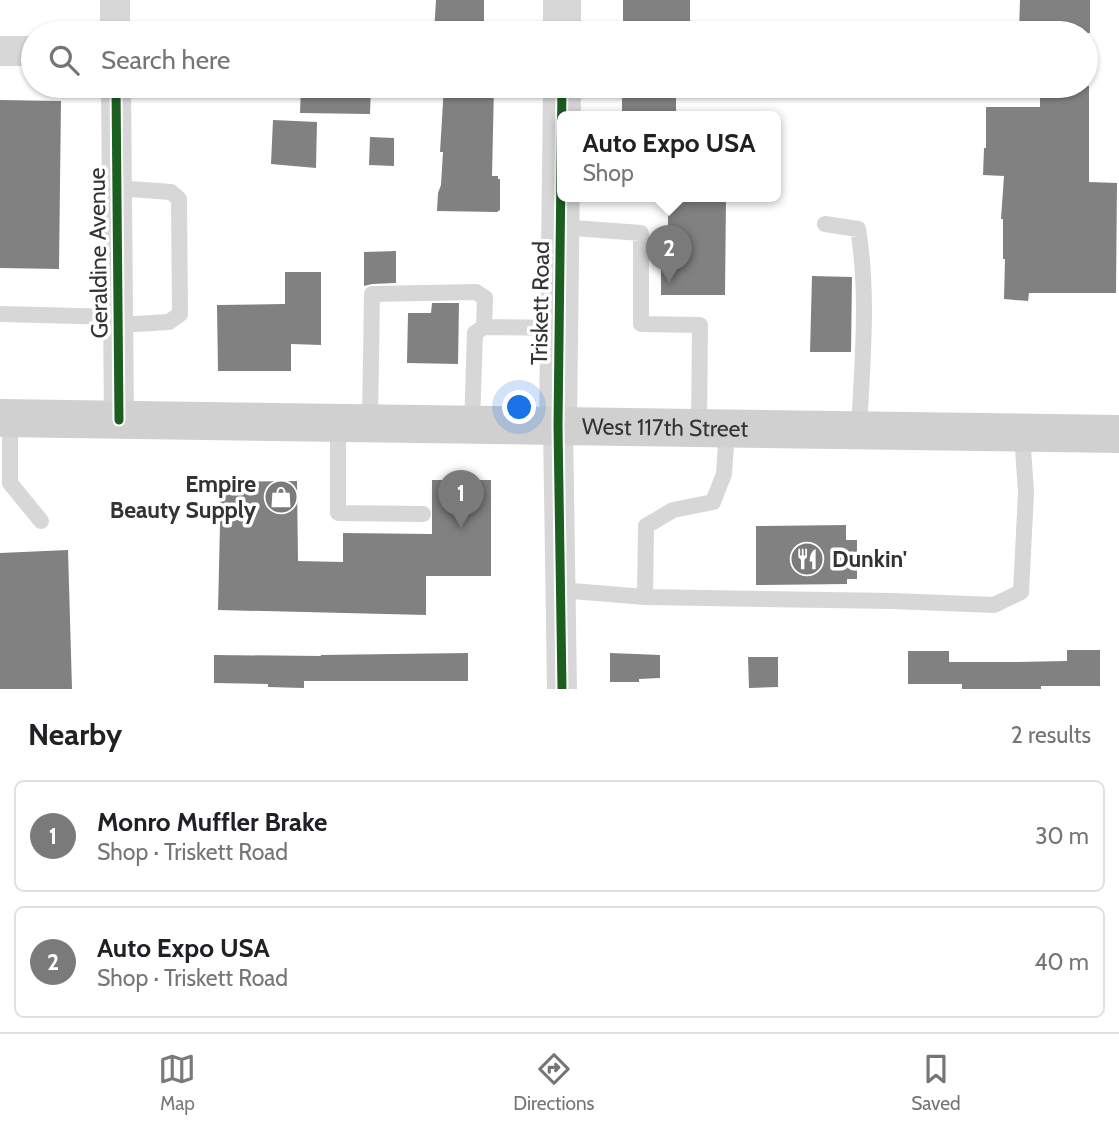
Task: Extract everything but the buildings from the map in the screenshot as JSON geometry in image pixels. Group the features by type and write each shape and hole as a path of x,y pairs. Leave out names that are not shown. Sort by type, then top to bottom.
{"main road":[{"name":"West 117th Street","path":"5,418 1119,434"}],"street":[{"path":"115,0 115,21"},
{"path":"562,0 562,21"},
{"path":"0,51 21,51"},
{"name":"Geraldine Avenue","path":"116,98 119,420"},
{"name":"Triskett Road","path":"560,202 558,426 562,689"}],"lane":[{"path":"0,314 169,323 180,314 179,199 171,192 117,188"},
{"path":"825,224 858,229 861,243 864,309 859,430"},
{"path":"560,227 640,233 640,324 700,325 713,428 724,474 713,502 673,510 646,526 645,597"},
{"path":"423,514 338,513 372,294 476,292 485,298 484,327"},
{"path":"472,425 475,333 484,327 559,328"},
{"path":"5,418 10,483 41,521"},
{"path":"560,590 645,597 994,605 1021,592 1026,493 1023,433"}],"cycle path":[{"path":"116,98 119,420"},
{"path":"562,98 562,111"},
{"path":"561,202 558,426 562,689"}],"place":[{"name":"Auto Expo USA","path":"669,283"},
{"name":"Empire Beauty Supply","path":"281,497"},
{"name":"Monro Muffler Brake","path":"461,528"},
{"name":"Dunkin'","path":"807,559"}]}
